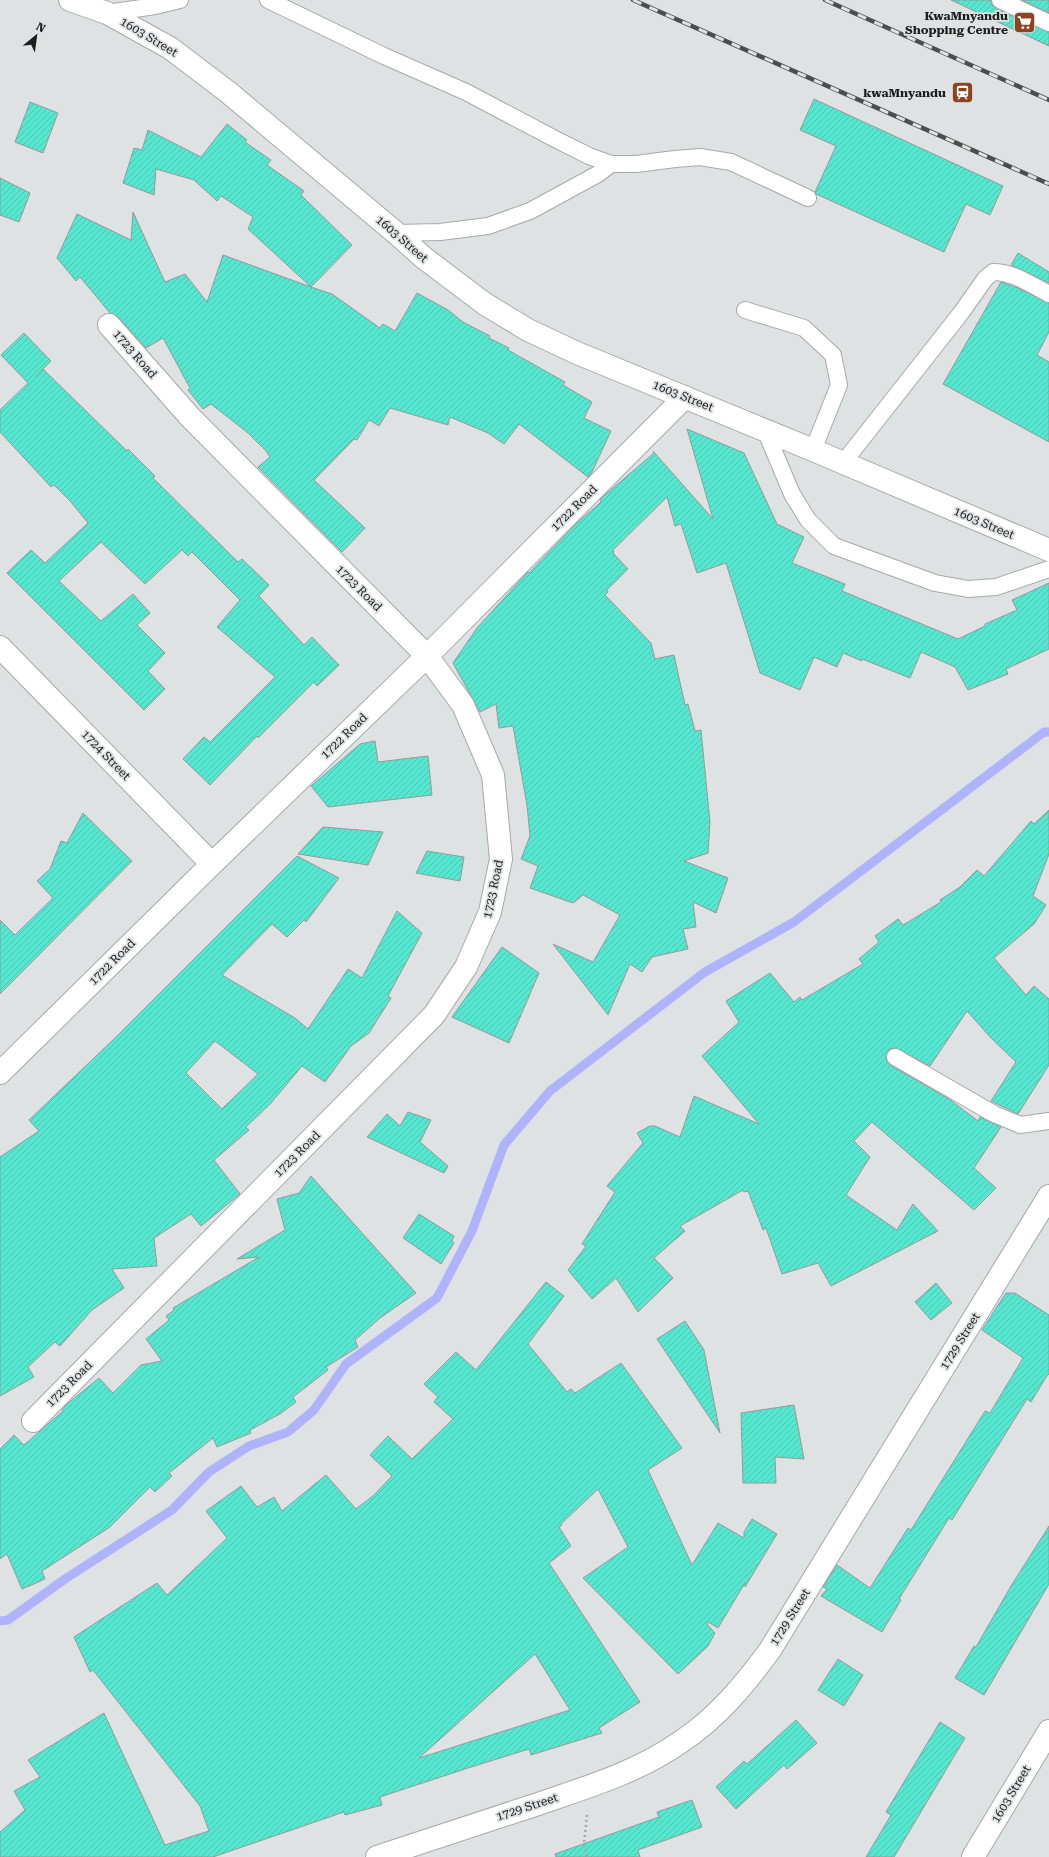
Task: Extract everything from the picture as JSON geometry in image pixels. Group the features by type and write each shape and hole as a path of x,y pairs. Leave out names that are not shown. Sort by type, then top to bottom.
{"street":[{"name":"1603 Street","path":"70,0 108,13 170,48 228,92 424,258 485,304 528,330 577,353 813,450 1049,550"},
{"name":"1723 Road","path":"33,1421 434,1015 466,968 490,912 501,859 493,775 463,705 427,656 190,417 109,325"},
{"name":"1722 Road","path":"0,1073 212,864 427,656 686,397"},
{"name":"1724 Street","path":"0,647 212,864"},
{"name":"1729 Street","path":"377,1857 600,1783 642,1766 683,1741 719,1711 746,1682 770,1650 1049,1196"},
{"name":"1603 Street","path":"973,1857 1049,1731"}],"lane":[{"path":"108,13 155,6 180,0"},
{"path":"268,0 384,56 466,92 557,140 611,164 636,164 700,157 731,162 808,198"},
{"path":"1003,1 1049,23"},
{"path":"396,233 440,232 488,226 530,211 598,174 611,164"},
{"path":"844,463 962,313 985,279 993,272 1003,272 1013,275 1049,294"},
{"path":"745,310 804,328 833,355 839,385 813,450"},
{"path":"765,430 792,494 808,520 834,546 935,583 968,589 996,587 1049,569"},
{"path":"895,1057 994,1114 1020,1125 1049,1121"}],"path":[{"path":"587,1857 584,1843 587,1813 600,1783"}],"building":[{"path":"951,0 991,0 992,5 996,9 1049,32 1049,46"},
{"path":"1022,0 1049,0 1049,13"},
{"path":"814,99 1003,186 990,215 966,204 944,252 816,194 815,192 836,146 800,130"},
{"path":"30,102 58,113 43,153 15,142"},
{"path":"227,124 247,140 245,142 271,160 267,165 304,191 301,195 352,245 311,287 248,229 253,217 221,196 217,201 194,180 156,169 154,195 123,183 134,148 142,150 148,130 201,157"},
{"path":"0,178 30,193 19,222 0,215"},
{"path":"133,212 165,282 185,274 207,302 223,255 332,294 380,328 383,324 395,331 417,293 448,310 463,322 490,336 489,338 509,348 508,350 565,382 563,385 592,402 584,418 611,431 591,474 588,477 519,424 504,444 488,433 450,417 448,425 390,408 379,426 369,420 357,440 354,439 314,480 365,528 342,552 258,467 270,457 266,451 248,433 211,404 203,409 188,390 190,388 163,338 146,348 118,317 110,313 80,277 76,281 57,258 77,214 131,240"},
{"path":"1018,253 1049,272 1049,283 1011,265"},
{"path":"1001,282 1018,288 1049,303 1049,332 1037,355 1049,362 1049,442 943,384"},
{"path":"24,333 51,361 43,369 127,451 128,449 155,476 153,478 238,562 242,559 269,585 259,596 304,645 312,637 339,665 317,686 314,682 258,738 257,736 210,785 183,759 204,737 210,742 275,677 217,627 240,600 192,552 188,556 182,550 145,584 101,542 59,581 101,621 133,594 150,613 137,625 165,653 148,671 165,689 144,710 7,573 31,550 45,563 88,523 71,502 54,485 51,487 0,432 0,410 28,383 1,355"},
{"path":"687,429 744,453 777,524 804,537 792,563 845,584 842,591 958,639 985,626 985,624 1017,610 1012,600 1049,583 1049,649 1006,669 1008,674 968,690 955,667 921,652 910,678 843,653 837,667 814,657 800,690 760,673 726,563 697,573 681,524 675,526 667,497 613,550 613,553 628,569 607,590 608,592 605,595 651,643 655,659 674,655 685,705 688,704 695,731 701,730 710,822 708,853 684,861 728,878 716,913 693,902 696,927 683,929 688,949 652,957 642,972 630,964 608,1015 553,944 593,962 620,915 583,895 573,903 530,888 538,866 521,859 530,836 527,805 513,726 499,728 496,704 480,712 453,663 477,628 528,572 529,573 577,523 601,502 600,500 606,494 654,453 653,451 713,519"},
{"path":"375,741 378,762 428,756 432,795 328,807 311,786 360,744"},
{"path":"1049,810 1049,854 1033,896 1046,905 1034,924 994,958 1026,995 1034,986 1049,999 1049,1065 1018,1114 991,1101 1016,1062 991,1038 967,1011 930,1066 895,1048 890,1049 886,1057 890,1065 949,1099 978,1121 980,1117 1001,1127 974,1168 996,1188 974,1210 872,1122 854,1141 870,1157 846,1195 897,1230 913,1204 938,1231 831,1286 818,1263 782,1274 766,1228 763,1230 748,1191 744,1192 743,1190 680,1226 685,1231 654,1258 673,1278 638,1312 616,1278 592,1299 568,1270 586,1246 582,1244 615,1192 607,1186 643,1143 637,1133 650,1126 655,1126 680,1137 694,1096 759,1124 702,1056 739,1022 726,1001 770,973 794,1002 800,997 802,1000 863,964 859,959 879,942 875,936 898,919 903,925 941,902 940,900 960,887 977,870 984,876 1031,821 1034,824"},
{"path":"83,813 132,861 0,994 0,920 15,935 53,898 37,881 50,869 61,841 67,843"},
{"path":"323,827 383,832 368,865 298,854"},
{"path":"427,851 464,857 460,881 416,873"},
{"path":"297,856 339,878 306,922 304,920 287,937 272,924 222,975 295,1018 308,1029 348,969 362,978 397,911 422,933 388,996 391,998 369,1033 351,1046 325,1082 302,1066 271,1103 246,1127 249,1130 214,1160 240,1194 201,1226 191,1214 154,1238 157,1266 112,1269 124,1288 92,1310 60,1346 55,1342 28,1367 34,1377 0,1396 0,1157 39,1131 29,1120 115,1038","holes":["215,1041 258,1074 222,1109 186,1073"]},
{"path":"502,947 539,973 509,1043 452,1017"},
{"path":"408,1112 431,1120 420,1142 448,1166 444,1173 367,1137 387,1114 400,1126"},
{"path":"311,1176 416,1293 380,1318 355,1340 358,1347 326,1367 328,1370 293,1397 296,1402 280,1414 250,1430 251,1433 217,1447 213,1438 169,1473 172,1476 155,1492 150,1487 110,1527 42,1571 45,1579 22,1589 7,1554 0,1559 0,1449 14,1435 24,1445 63,1411 62,1410 66,1405 99,1378 113,1393 141,1365 162,1361 146,1339 169,1320 166,1316 174,1310 173,1308 259,1257 237,1259 285,1230 277,1199 299,1193"},
{"path":"419,1214 454,1236 452,1241 454,1243 441,1264 403,1238"},
{"path":"546,1282 564,1296 528,1344 567,1392 571,1389 575,1393 621,1363 682,1448 648,1470 692,1565 718,1523 744,1538 744,1532 752,1519 777,1534 718,1628 708,1622 707,1624 715,1633 708,1646 678,1674 583,1578 628,1547 598,1489 559,1527 571,1546 549,1563 640,1702 599,1728 602,1733 531,1755 529,1749 468,1768 380,1797 382,1805 345,1815 344,1812 213,1857 0,1857 0,1832 25,1810 14,1791 40,1777 28,1760 104,1713 165,1845 209,1831 200,1806 93,1670 90,1672 74,1637 157,1583 167,1595 227,1538 206,1511 241,1486 257,1507 274,1497 282,1511 326,1475 356,1509 374,1495 392,1476 370,1455 388,1436 412,1459 453,1419 434,1402 438,1397 424,1384 456,1352 476,1370","holes":["535,1654 570,1710 419,1758"]},
{"path":"936,1283 952,1303 931,1320 915,1302"},
{"path":"1006,1293 1015,1293 1049,1315 1049,1375 1048,1374 1031,1402 1027,1399 952,1520 949,1518 899,1599 901,1600 882,1632 821,1596 827,1589 823,1587 837,1565 870,1588 908,1528 911,1530 985,1411 990,1413 1023,1358 982,1330"},
{"path":"685,1321 704,1350 720,1433 657,1339"},
{"path":"794,1405 804,1459 775,1457 776,1483 743,1483 741,1413"},
{"path":"1049,1526 1049,1584 984,1695 955,1678 974,1646 976,1647 1011,1586"},
{"path":"838,1659 863,1675 844,1706 818,1690"},
{"path":"796,1720 817,1743 787,1769 784,1765 736,1809 716,1787 744,1761 747,1764"},
{"path":"940,1722 965,1738 894,1857 866,1857 891,1815 886,1812"},
{"path":"692,1800 702,1827 638,1850 640,1857 556,1857 555,1854 659,1817 657,1812"}],"waterway":[{"path":"0,1621 8,1620 65,1579 172,1510 209,1472 249,1446 288,1432 314,1410 346,1364 437,1298 472,1231 504,1145 550,1091 705,972 794,922 1044,732 1049,732"}],"railway":[{"path":"633,0 1049,184"},
{"path":"825,0 1049,100"}],"place":[{"name":"KwaMnyandu Shopping Centre","path":"1024,23"},
{"name":"kwaMnyandu","path":"962,93"}]}
